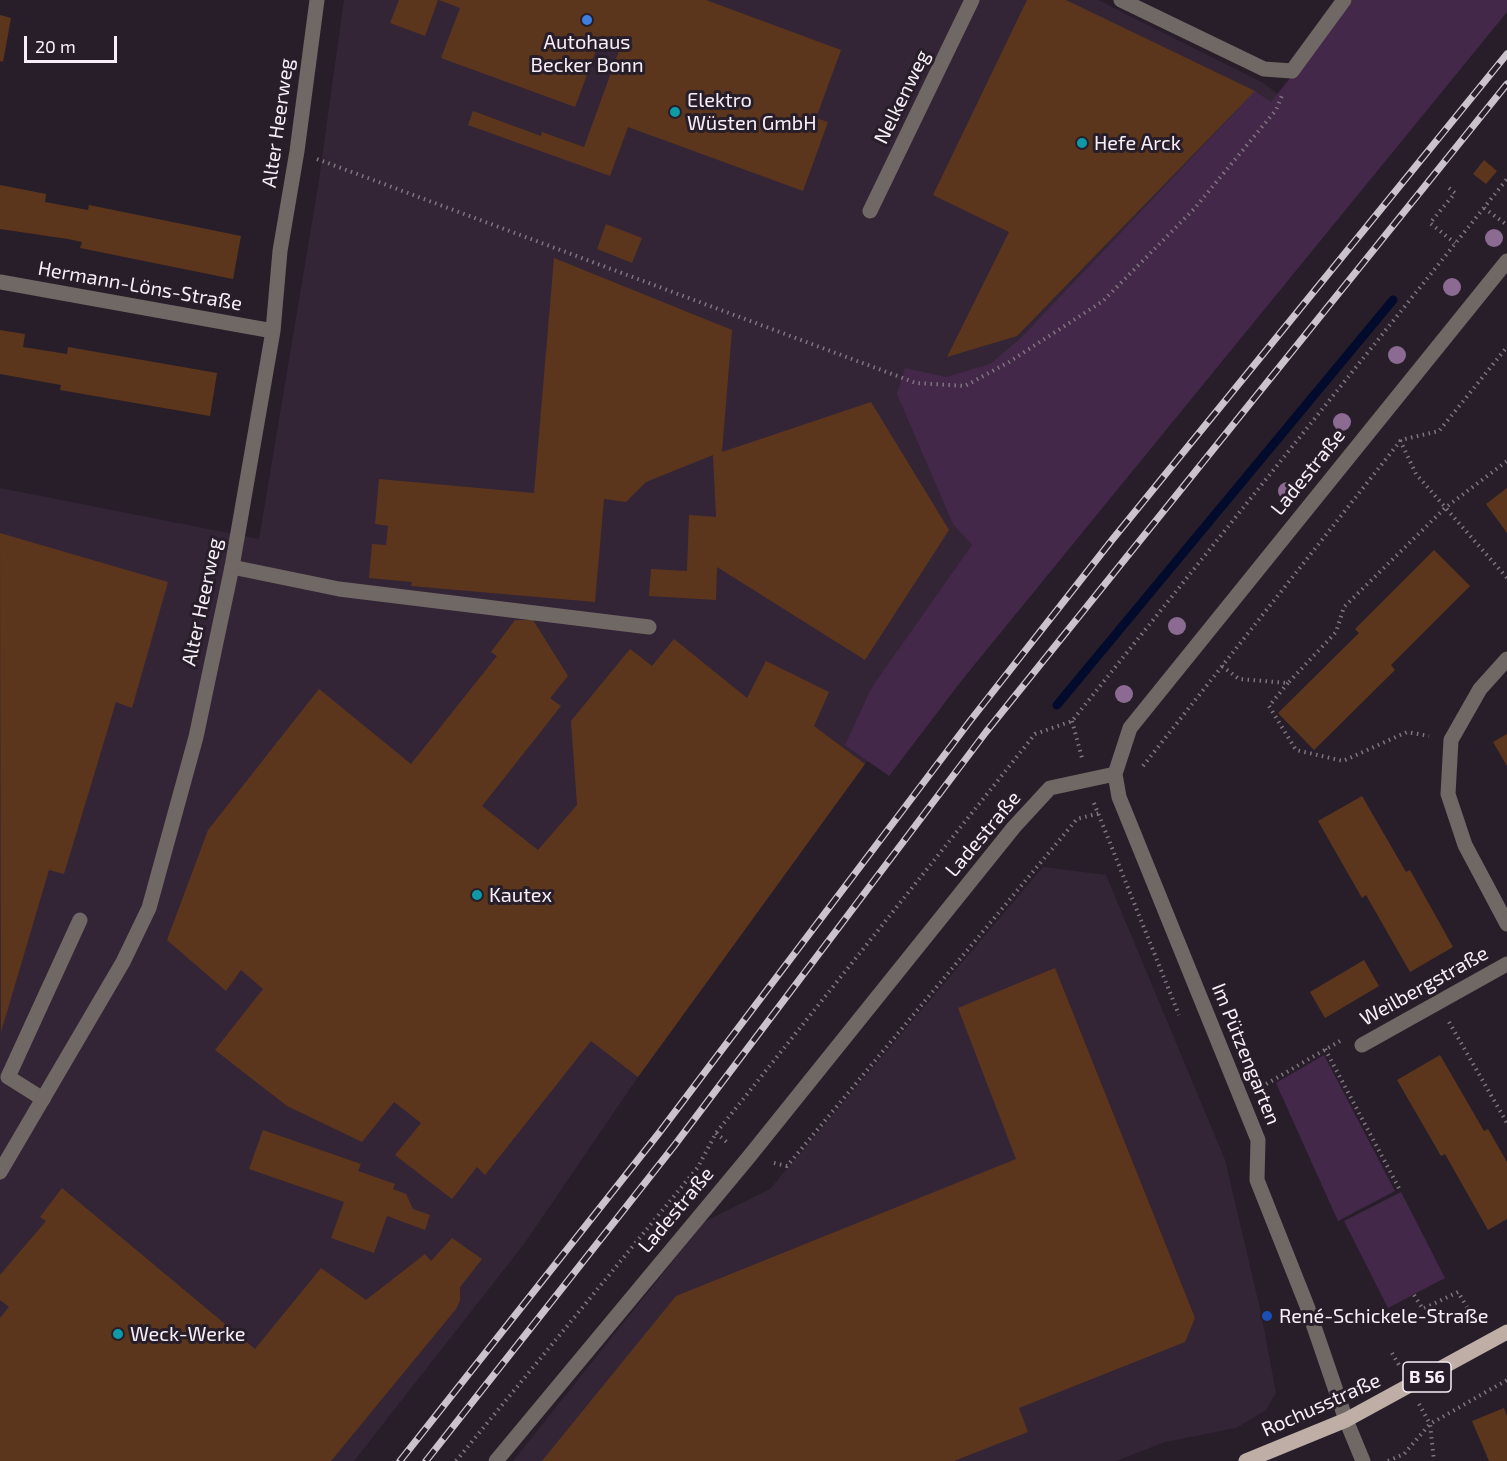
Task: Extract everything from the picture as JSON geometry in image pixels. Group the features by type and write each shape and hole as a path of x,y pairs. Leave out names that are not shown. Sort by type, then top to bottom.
{"main road":[{"name":"Rochusstraße","path":"1246,1461 1346,1420 1507,1332"}],"street":[{"name":"Alter Heerweg","path":"0,1172 123,962 148,908 196,737 232,567 273,331 280,251 297,151 317,0"},
{"name":"Nelkenweg","path":"870,212 972,0"},
{"path":"1121,0 1264,69 1292,71 1344,0"},
{"name":"Ladestraße","path":"496,1461 748,1158 1022,819 1050,788 1115,774 1130,728 1507,261"},
{"name":"Hermann-Löns-Straße","path":"0,282 273,331"},
{"path":"232,567 339,589 649,627"},
{"path":"1507,659 1480,688 1451,740 1448,794 1465,845 1507,924"},
{"name":"Im Pützengarten","path":"1115,774 1119,797 1258,1140 1257,1180 1308,1306 1346,1420"},
{"path":"43,1099 8,1077 80,920"},
{"name":"Weilbergstraße","path":"1362,1045 1507,964"},
{"path":"1346,1420 1363,1461"}],"path":[{"path":"297,151 916,382 965,386 1009,362 1103,301 1194,209 1269,119 1276,110 1292,71"},
{"path":"456,1461 698,1167 716,1133 1035,734 1072,721 1507,180"},
{"path":"1449,188 1455,193 1430,223 1455,243"},
{"path":"1484,208 1507,225"},
{"path":"716,1133 748,1158 787,1166 1077,819 1097,815 1119,797 1401,440 1439,431 1507,347"},
{"path":"1401,440 1416,474 1507,578"},
{"path":"1451,740 1407,732 1343,761 1296,750 1269,706 1335,632 1344,607 1445,508 1507,461"},
{"path":"1222,666 1239,679 1288,683"},
{"path":"1072,721 1088,781"},
{"path":"1438,1003 1507,1123"},
{"path":"1243,1099 1339,1041 1362,1045"},
{"path":"1325,1049 1401,1192"},
{"path":"1414,1295 1423,1309 1458,1292 1474,1319"},
{"path":"1388,1461 1404,1454 1430,1424 1507,1380"}],"shaded area":[{"path":"344,0 1098,0 1263,83 1316,121 1484,0 865,764 638,1077 524,1244 354,1461 0,1461 0,488 259,539 318,187"},
{"path":"1352,0 1507,0 1507,12 962,680 889,776 845,745 872,687 972,545 953,524 897,394 905,368 946,377 990,364 1020,339 1255,91 1271,102"},
{"path":"1043,867 1106,875 1225,1160 1261,1313 1276,1393 1266,1410 1236,1428 1165,1442 1116,1461 513,1461 704,1222 770,1189"},
{"path":"1324,1055 1395,1191 1338,1221 1276,1083"},
{"path":"1401,1192 1445,1278 1388,1308 1344,1221"}],"building":[{"path":"399,0 438,0 425,36 390,23"},
{"path":"439,0 706,0 841,50 816,118 828,122 803,191 628,127 610,176 468,125 473,111 541,136 542,132 584,147 620,48 600,40 575,107 441,58 460,8"},
{"name":"Hefe Arck","path":"1027,0 1066,0 1255,91 1017,336 947,357 1009,232 933,195"},
{"path":"0,15 11,18 3,62 0,61"},
{"path":"1484,160 1497,171 1486,184 1473,174"},
{"path":"0,185 46,194 45,202 88,210 89,205 241,236 233,279 80,248 82,242 0,229"},
{"path":"606,224 642,238 632,263 597,249"},
{"path":"554,258 732,330 722,452 871,402 949,530 865,660 717,567 716,600 649,596 651,569 687,571 689,515 716,517 713,455 646,482 626,502 604,499 595,602 411,586 412,582 369,578 372,544 386,545 388,526 375,524 379,479 534,493"},
{"path":"0,330 25,334 23,347 67,354 68,347 217,373 210,416 60,390 61,385 0,374"},
{"path":"1507,488 1507,533 1486,504"},
{"path":"0,533 168,582 132,708 116,702 64,874 49,870 1,1032"},
{"path":"1434,550 1470,586 1391,665 1395,670 1314,750 1278,713 1359,633 1355,629"},
{"name":"Kautex","path":"515,620 533,620 568,676 550,698 561,706 482,806 538,850 577,805 571,721 630,649 652,666 674,639 747,698 766,661 829,692 814,726 865,764 638,1077 591,1041 485,1175 477,1167 452,1199 395,1155 421,1123 394,1102 362,1142 287,1106 215,1050 263,989 241,970 226,991 167,940 208,830 319,689 411,764 497,656 491,652"},
{"path":"1507,734 1507,766 1493,742"},
{"path":"1362,796 1406,872 1410,870 1453,947 1410,972 1366,895 1362,898 1318,821"},
{"path":"1364,960 1379,986 1325,1018 1310,992"},
{"path":"1055,968 1195,1318 1185,1342 1019,1408 1028,1432 954,1461 542,1461 676,1296 1016,1159 958,1008"},
{"path":"1440,1055 1484,1131 1488,1129 1507,1162 1507,1219 1488,1230 1445,1154 1441,1156 1397,1080"},
{"path":"263,1130 361,1164 358,1171 395,1184 393,1189 406,1194 413,1209 430,1215 425,1230 387,1216 374,1253 331,1238 344,1202 249,1169"},
{"name":"Weck-Werke","path":"62,1188 255,1349 321,1268 366,1300 425,1254 431,1261 452,1238 482,1259 460,1287 460,1301 456,1309 331,1461 0,1461 0,1318 9,1307 0,1300 0,1275 46,1221 40,1217"},
{"path":"1504,1408 1507,1416 1507,1461 1489,1461 1472,1421"}],"waterway":[{"path":"1057,705 1393,300"}],"railway":[{"path":"400,1461 659,1133 970,721 1112,540 1507,54"},
{"path":"426,1461 674,1146 986,732 1507,84"}],"place":[{"name":"Autohaus Becker Bonn","path":"587,20"},
{"name":"Elektro Wüsten GmbH","path":"675,112"},
{"name":"Hefe Arck","path":"1082,143"},
{"name":"Kautex","path":"477,895"},
{"name":"René-Schickele-Straße","path":"1267,1316"},
{"name":"Weck-Werke","path":"118,1334"}]}
